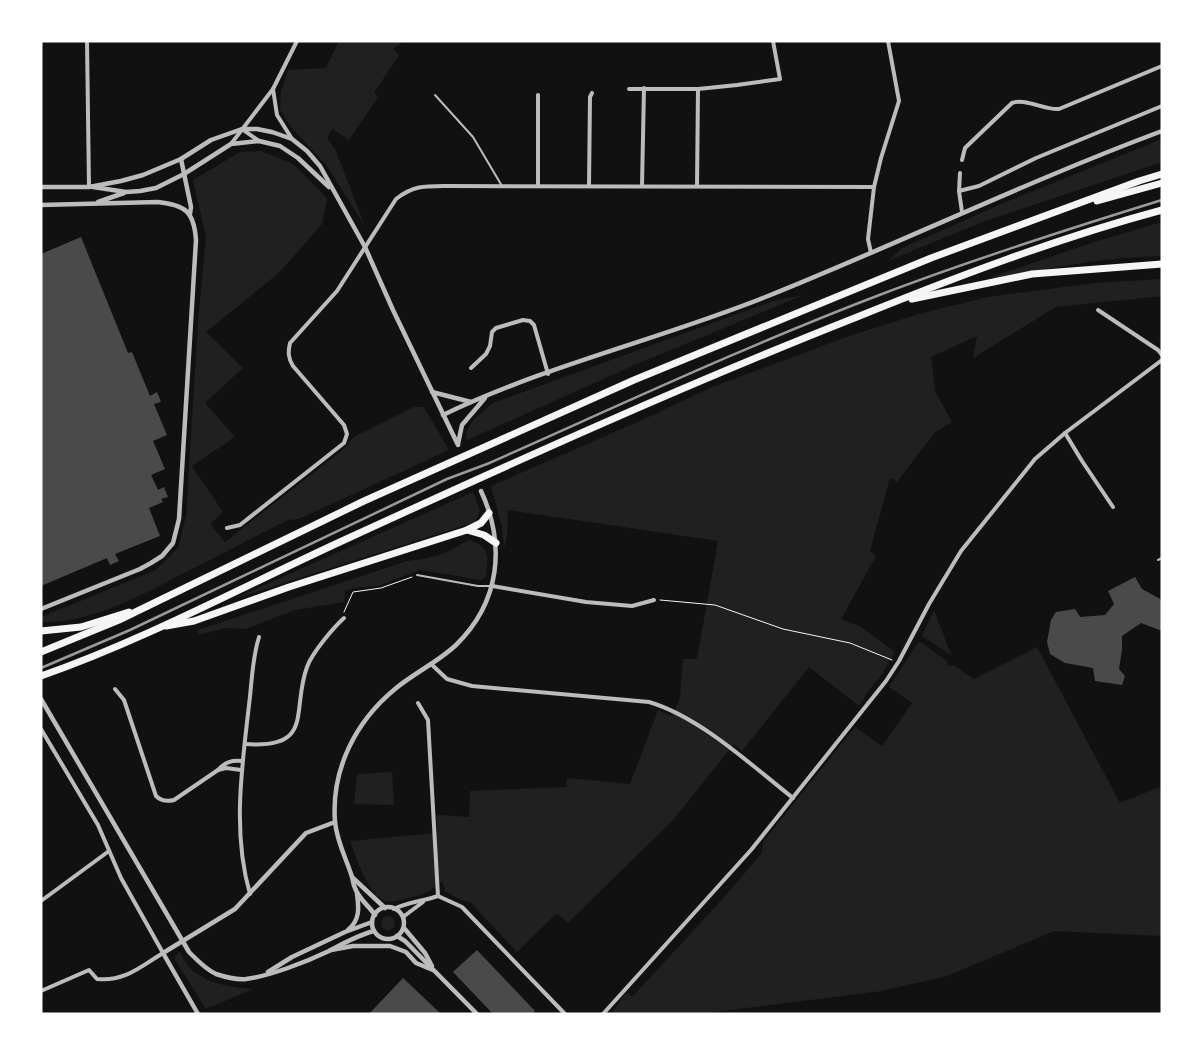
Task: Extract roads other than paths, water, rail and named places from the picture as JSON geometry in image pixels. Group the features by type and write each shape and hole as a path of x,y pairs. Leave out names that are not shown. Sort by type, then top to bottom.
{"highway":[{"path":"41,652 119,620 364,501 634,380 931,258 1139,180 1162,174"},
{"path":"1058,211 1162,183"},
{"path":"41,676 110,649 588,429 770,351 1019,256 1162,210"},
{"path":"890,304 1032,274 1162,264"},
{"path":"156,628 194,621 289,587 467,530 480,523 489,513"},
{"path":"467,530 484,535 496,542"},
{"path":"41,631 81,627 146,607"}],"street":[{"path":"87,41 89,187"},
{"path":"41,187 89,187 126,192 140,191 156,188 184,174 232,144 273,89 297,41"},
{"path":"629,89 698,89 780,79 773,41"},
{"path":"871,253 868,239 874,187 899,101 888,41"},
{"path":"962,160 965,148 1012,103 1018,101 1059,109 1162,66"},
{"path":"642,186 644,88"},
{"path":"273,89 277,115 292,139 307,151 320,166 365,248 458,445 462,425 486,397"},
{"path":"697,186 698,89"},
{"path":"589,186 590,97 592,93"},
{"path":"538,95 538,186"},
{"path":"959,191 979,186 1036,158 1162,106"},
{"path":"89,187 143,175 181,159 211,140 242,129 257,128 292,139"},
{"path":"242,129 259,141"},
{"path":"444,415 548,374 758,300 928,230 962,212 1162,131"},
{"path":"232,144 259,141 280,146 298,158 332,189"},
{"path":"41,609 151,563 162,556 172,542 177,530 192,327 196,240 181,159"},
{"path":"960,173 959,200 962,212"},
{"path":"227,528 240,525 344,443 347,434 344,425 293,366 288,350 290,343 337,291 396,199 407,191 420,186 874,187"},
{"path":"95,203 126,192"},
{"path":"41,204 158,202 176,204 190,214"},
{"path":"1098,310 1158,350 1162,355"},
{"path":"471,368 486,354 490,346 492,332 496,328 523,320 530,321 534,325 548,374"},
{"path":"603,1014 751,850 886,681 932,597 961,551 1035,459 1065,433 1162,360"},
{"path":"432,392 473,402"},
{"path":"1065,433 1113,507"},
{"path":"345,932 352,926 358,915 357,892 339,844 335,822 339,773 349,745 362,723 377,706 396,688 455,646 479,617 492,586 495,570 496,542 481,491"},
{"path":"492,586 586,602 632,606 654,600"},
{"path":"245,744 277,742 293,732 298,720 304,676 308,664 334,627 344,618"},
{"path":"250,894 244,874 242,857 241,770 254,654 259,637"},
{"path":"431,664 447,679 472,686 649,702 664,706 726,745 793,798"},
{"path":"115,689 124,700 156,796 159,799 166,802 174,800 218,770 222,765 234,760 242,761"},
{"path":"41,699 189,952 202,966 214,973 229,978 245,979 291,967 350,939 374,931"},
{"path":"418,703 428,720 431,748 438,896"},
{"path":"41,728 98,825 121,878 198,1014"},
{"path":"218,770 226,768 241,770"},
{"path":"41,991 89,970 97,979 110,980 121,978 234,909 306,833 335,822"},
{"path":"41,901 109,851"},
{"path":"352,877 385,908"},
{"path":"357,892 375,915"},
{"path":"404,928 397,936 391,939 384,939 374,931 372,922 378,911 385,908 394,908 438,896 462,907 565,1014"},
{"path":"403,917 425,900"},
{"path":"394,908 403,917 404,928 425,953 434,970"},
{"path":"263,975 292,957 345,932 372,922"},
{"path":"397,936 405,941 477,1014"},
{"path":"328,951 353,946 390,946 406,952 416,963 434,970"}],"lane":[{"path":"435,94 473,137 502,186"},
{"path":"1158,560 1162,558"},
{"path":"417,575 478,586 492,586"}],"railway":[{"path":"41,668 130,630 447,479 487,464 782,334 951,269 1056,233 1162,200"}]}
